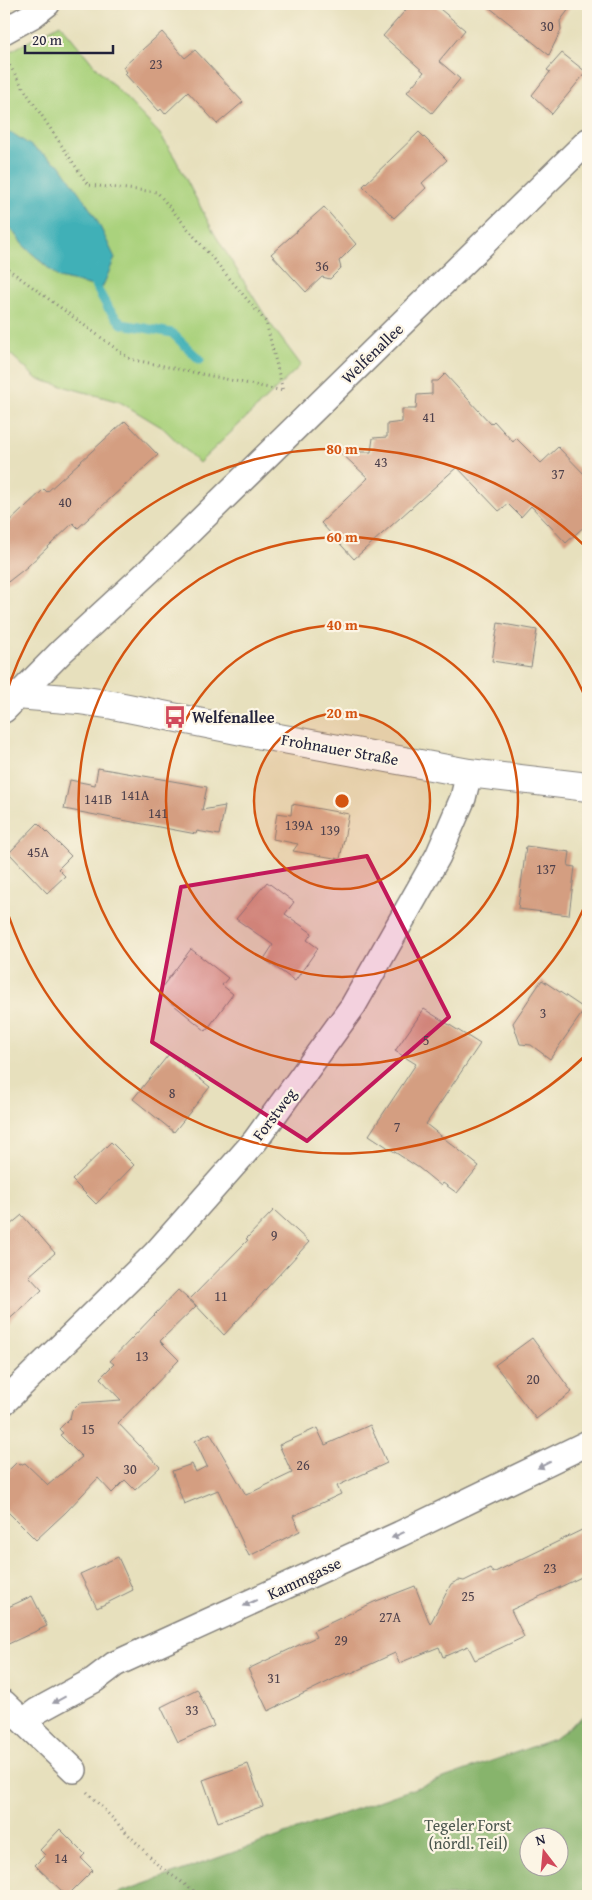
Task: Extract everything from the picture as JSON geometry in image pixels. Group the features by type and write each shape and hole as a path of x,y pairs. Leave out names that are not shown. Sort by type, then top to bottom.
{"street":[{"path":"4,31 33,15 47,4"},
{"name":"Welfenallee","path":"9,700 164,557 588,140"},
{"name":"Frohnauer Straße","path":"9,700 113,705 262,735 469,773 588,787"},
{"name":"Forstweg","path":"4,1402 155,1254 261,1133 353,1006 368,981 438,856 463,798 469,773"},
{"name":"Kammgasse","path":"24,1721 37,1711 94,1680 115,1664 400,1534 588,1443"},
{"path":"4,1703 24,1721 78,1778"}],"path":[{"path":"4,56 88,185 157,192 266,322 283,391 130,359 4,266"},
{"path":"78,1778 159,1866 201,1896"}],"highlighted area":[{"path":"367,856 449,1017 307,1141 152,1042 181,887"}],"green space":[{"path":"60,24 94,65 160,134 175,158 214,233 269,322 301,365 199,463 163,428 120,402 37,379 4,348 4,219 23,245 59,278 102,288 12,133 4,134 4,55"},
{"name":"Tegeler Forst (nördl. Teil)","path":"588,1712 588,1896 110,1896 554,1739"}],"water":[{"path":"12,133 61,166 95,216 115,258 102,288 59,278 23,245 4,219 4,134"}],"building":[{"path":"411,4 434,4 465,30 439,61 460,79 432,113 407,92 424,72 383,36"},
{"path":"485,4 573,4 560,21 561,30 549,55"},
{"path":"162,32 185,58 195,50 243,102 217,124 188,92 165,114 161,109 159,111 125,74 127,72 123,67"},
{"path":"562,53 586,72 552,114 532,95 550,72 547,70"},
{"path":"419,132 447,160 422,183 426,188 394,218 363,186"},
{"path":"324,207 356,244 339,261 341,268 330,279 322,277 306,292 271,254"},
{"path":"445,374 491,424 494,421 513,442 516,438 541,463 558,447 588,478 588,523 566,543 531,506 521,517 508,504 499,511 457,467 354,559 321,523 368,478 340,452 371,452 373,438 387,437 387,424 402,422 402,409 416,409 417,395 432,394 432,381 438,381"},
{"path":"125,421 158,455 78,528 73,523 27,567 4,585 4,527 44,489 47,492"},
{"path":"498,623 537,630 531,667 492,661"},
{"path":"98,768 207,787 202,810 225,806 219,835 197,831 196,834 64,809 70,780 95,785"},
{"path":"292,804 349,814 340,859 293,851 298,844 273,839 277,813 291,815"},
{"path":"38,823 71,856 58,869 65,876 47,893 9,853"},
{"path":"526,846 570,852 568,866 575,867 569,915 518,909"},
{"path":"267,882 294,902 285,914 312,933 307,940 318,948 295,981 264,959 273,945 236,919"},
{"path":"191,949 228,978 222,985 233,994 206,1031 158,992"},
{"path":"542,980 585,1009 550,1059 531,1045 520,1044 513,1023"},
{"path":"424,1009 480,1044 426,1124 479,1166 457,1193 443,1183 441,1186 419,1168 369,1135 416,1064 395,1051"},
{"path":"169,1054 210,1087 174,1132 133,1099"},
{"path":"111,1142 134,1165 96,1204 72,1180"},
{"path":"274,1210 309,1242 224,1335 190,1299 248,1240 246,1239"},
{"path":"22,1215 55,1253 29,1276 42,1290 4,1324 4,1230"},
{"path":"178,1290 196,1306 160,1341 179,1360 118,1423 160,1467 135,1490 125,1480 112,1493 98,1478 36,1540 4,1508 4,1475 17,1462 20,1465 25,1463 48,1485 82,1457 60,1435 63,1433 59,1429 70,1418 72,1410 79,1403 121,1400 100,1378 114,1364 110,1361"},
{"path":"532,1338 572,1392 536,1419 495,1365"},
{"path":"370,1425 387,1463 337,1486 341,1494 293,1516 300,1531 249,1556 218,1490 184,1504 172,1471 192,1464 196,1472 207,1466 195,1441 210,1433 246,1495 292,1473 279,1445 317,1428 325,1445"},
{"path":"588,1527 588,1574 511,1610 524,1637 475,1660 468,1646 443,1657 439,1647 399,1663 395,1653 347,1675 346,1673 268,1711 248,1669 316,1637 313,1631 374,1602 415,1586 430,1624 451,1584 459,1580 464,1581 490,1568 493,1573"},
{"path":"118,1557 133,1590 97,1608 80,1574"},
{"path":"32,1596 47,1626 4,1646 4,1609"},
{"path":"197,1689 214,1726 178,1742 161,1707"},
{"path":"248,1764 263,1806 218,1822 203,1780"},
{"path":"60,1829 85,1854 81,1858 93,1870 67,1896 35,1865 45,1855 40,1850"}],"waterway":[{"path":"90,276 108,308 122,324 172,333 200,360"}],"place":[{"name":"Welfenallee","path":"175,717"}]}
